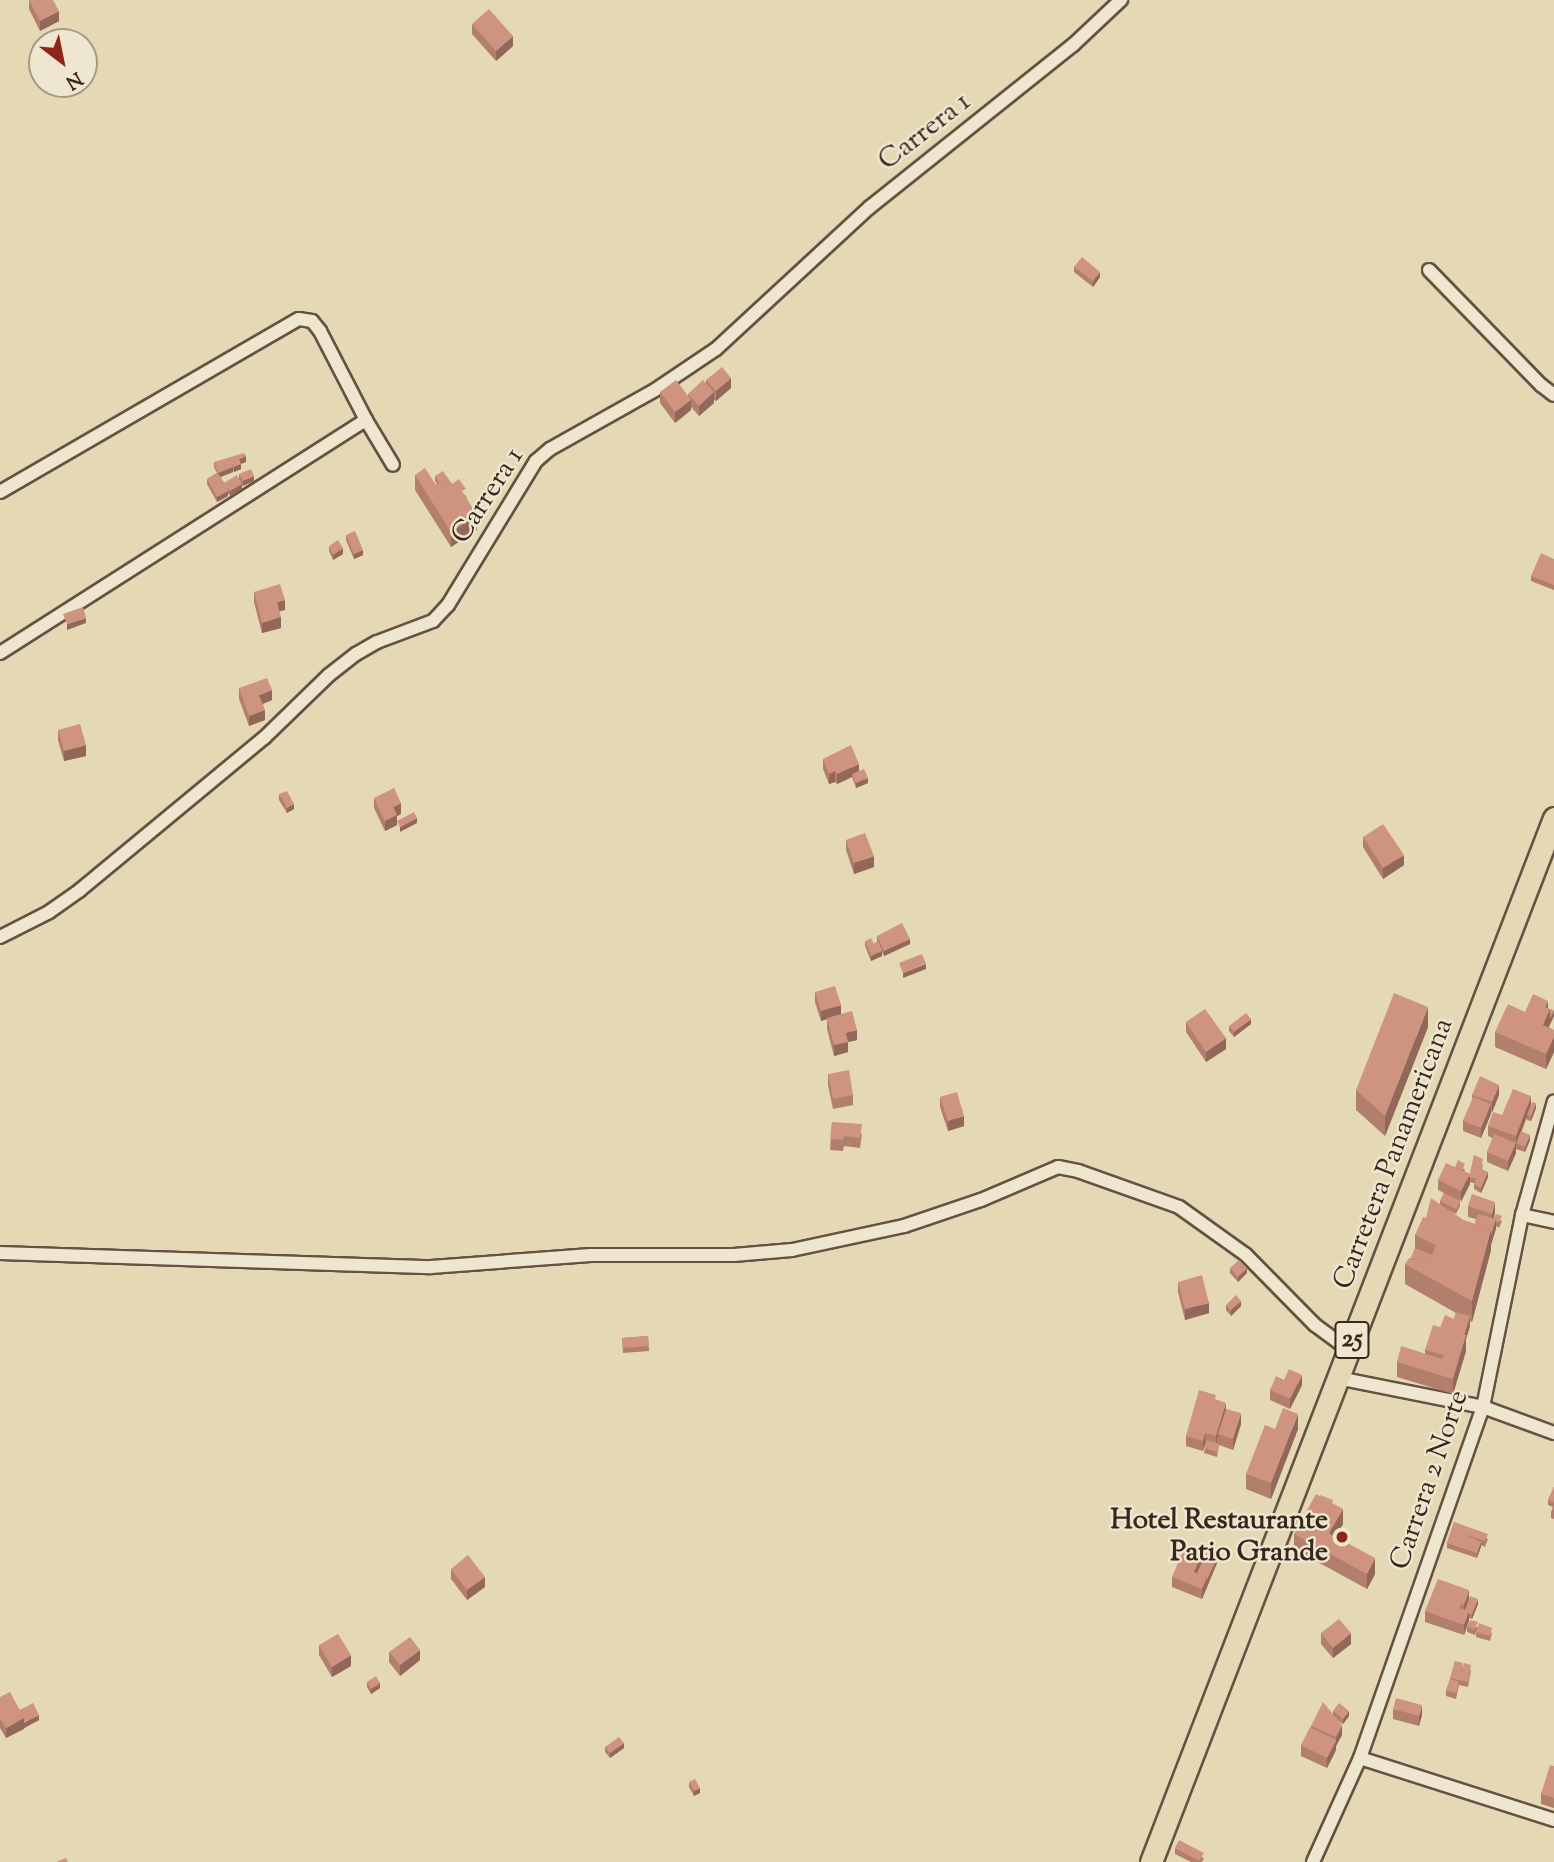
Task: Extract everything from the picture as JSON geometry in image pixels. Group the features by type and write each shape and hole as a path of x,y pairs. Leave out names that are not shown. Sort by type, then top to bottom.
{"highway":[{"name":"Carretera Panamericana","path":"1151,1862 1552,826"}],"street":[{"name":"Carrera 1","path":"0,937 49,912 80,890 264,738 329,675 356,654 433,621 447,606 536,461 550,449 655,390 716,349 870,207 1073,45 1121,0"},
{"path":"1429,270 1541,385 1554,395"},
{"path":"0,492 299,319 312,321 320,331 366,421 393,465"},
{"path":"0,653 366,421"},
{"name":"Carrera 2 Norte","path":"1313,1862 1360,1758 1483,1407 1522,1214 1554,1101"},
{"path":"0,1253 431,1267 591,1255 745,1254 792,1250 904,1226 981,1200 1034,1175 1058,1167 1078,1171 1179,1207 1245,1254 1315,1325 1349,1350"},
{"path":"1522,1214 1554,1222"},
{"path":"1338,1378 1483,1407 1554,1433"},
{"path":"1360,1758 1554,1820"}],"building":[{"path":"29,0 53,0 59,11 40,21"},
{"path":"489,9 513,36 496,51 472,24"},
{"path":"1082,257 1100,272 1093,281 1074,267"},
{"path":"722,367 731,378 716,391 706,380"},
{"path":"676,380 691,400 675,412 660,392"},
{"path":"703,380 714,392 699,406 688,394"},
{"path":"244,453 246,456 239,459 241,464 234,467 232,463 233,467 218,473 214,462"},
{"path":"425,468 436,485 442,481 446,488 459,479 466,489 462,491 477,515 451,532 415,475"},
{"path":"251,469 254,476 243,481 239,474"},
{"path":"443,471 452,484 446,488 435,476"},
{"path":"218,473 224,483 237,475 242,484 230,491 227,487 228,491 217,497 207,479"},
{"path":"355,531 363,550 354,554 346,535"},
{"path":"338,540 343,548 333,555 329,546"},
{"path":"1541,553 1554,559 1554,585 1531,576"},
{"path":"280,584 285,600 277,602 281,617 262,623 254,592"},
{"path":"83,607 86,618 67,624 63,614"},
{"path":"267,678 272,690 259,695 265,710 249,716 239,688"},
{"path":"80,724 86,745 64,751 58,730"},
{"path":"851,745 859,764 837,774 835,771 829,774 823,759"},
{"path":"864,769 868,778 856,783 852,774"},
{"path":"394,788 401,803 393,807 397,815 385,821 374,798"},
{"path":"287,791 294,804 287,808 279,794"},
{"path":"414,812 417,818 400,827 397,821"},
{"path":"1383,824 1404,855 1383,868 1363,837"},
{"path":"865,833 874,856 854,863 846,840"},
{"path":"902,923 910,939 884,951 877,936"},
{"path":"871,938 874,944 878,941 882,951 871,956 865,941"},
{"path":"922,954 926,964 903,973 899,963"},
{"path":"835,986 841,1005 821,1011 815,992"},
{"path":"1394,993 1428,1007 1385,1116 1356,1090"},
{"path":"1533,994 1548,1001 1545,1007 1550,1009 1543,1025 1554,1030 1554,1037 1546,1054 1495,1032 1508,1004 1525,1012"},
{"path":"1205,1009 1226,1038 1206,1052 1186,1022"},
{"path":"852,1011 857,1030 846,1033 848,1042 834,1045 827,1018"},
{"path":"1246,1013 1251,1019 1234,1032 1229,1026"},
{"path":"849,1070 853,1095 833,1099 828,1074"},
{"path":"1480,1076 1499,1085 1492,1102 1472,1095"},
{"path":"1513,1089 1531,1096 1516,1136 1488,1126 1493,1112 1502,1115"},
{"path":"957,1092 964,1116 948,1121 940,1097"},
{"path":"1473,1097 1491,1104 1481,1128 1463,1121"},
{"path":"1532,1102 1536,1103 1531,1116 1527,1115"},
{"path":"832,1122 862,1124 860,1138 844,1136 843,1140 830,1139"},
{"path":"1521,1131 1530,1135 1525,1147 1516,1143"},
{"path":"1494,1134 1516,1143 1508,1161 1487,1152"},
{"path":"1474,1155 1483,1159 1481,1169 1488,1172 1481,1188 1474,1184 1476,1179 1469,1177"},
{"path":"1458,1160 1465,1164 1462,1170 1455,1167"},
{"path":"1446,1163 1470,1174 1461,1191 1438,1180"},
{"path":"1444,1193 1460,1201 1456,1209 1440,1201"},
{"path":"1472,1194 1495,1202 1492,1214 1468,1206"},
{"path":"1431,1198 1463,1220 1491,1230 1472,1301 1405,1264 1409,1258 1429,1264 1436,1245 1415,1235 1423,1217 1426,1218"},
{"path":"1478,1214 1496,1219 1491,1235 1491,1230 1475,1224"},
{"path":"1496,1214 1502,1216 1499,1222 1495,1221"},
{"path":"1415,1248 1432,1255 1429,1264 1411,1258"},
{"path":"1239,1260 1247,1268 1238,1277 1230,1268"},
{"path":"1202,1275 1209,1303 1185,1309 1178,1282"},
{"path":"1236,1295 1241,1301 1231,1310 1226,1305"},
{"path":"1456,1312 1470,1316 1464,1335 1450,1331"},
{"path":"1445,1315 1454,1319 1450,1331 1440,1328"},
{"path":"1433,1325 1466,1335 1453,1379 1397,1362 1401,1346 1442,1359 1444,1355 1425,1350"},
{"path":"648,1336 649,1346 623,1348 622,1338"},
{"path":"1289,1369 1302,1375 1290,1399 1270,1390 1276,1376 1284,1380"},
{"path":"1199,1390 1216,1395 1215,1399 1226,1403 1216,1436 1205,1433 1203,1441 1186,1436"},
{"path":"1283,1408 1298,1414 1271,1483 1246,1474 1265,1425 1275,1429"},
{"path":"1226,1409 1241,1413 1233,1439 1218,1434"},
{"path":"1207,1440 1219,1444 1217,1452 1204,1448"},
{"path":"1554,1487 1554,1502 1548,1500"},
{"path":"1316,1494 1343,1509 1329,1533 1375,1558 1367,1574 1294,1534"},
{"path":"1454,1522 1488,1534 1485,1541 1464,1534 1481,1542 1477,1553 1447,1543"},
{"path":"1186,1544 1203,1551 1194,1572 1207,1577 1202,1589 1172,1577"},
{"path":"1206,1553 1217,1558 1207,1580 1207,1577 1197,1573"},
{"path":"468,1555 485,1577 467,1590 451,1569"},
{"path":"1438,1579 1469,1590 1464,1605 1461,1604 1459,1608 1469,1611 1464,1625 1425,1611"},
{"path":"1470,1596 1478,1599 1472,1614 1465,1610"},
{"path":"1339,1619 1351,1633 1333,1648 1321,1633"},
{"path":"1470,1620 1478,1622 1475,1629 1467,1627"},
{"path":"1479,1623 1492,1628 1490,1636 1476,1632"},
{"path":"338,1634 351,1655 332,1667 319,1645"},
{"path":"410,1637 420,1650 400,1665 389,1652"},
{"path":"1455,1661 1463,1663 1460,1676 1464,1663 1471,1665 1468,1682 1450,1678"},
{"path":"376,1676 380,1683 371,1689 367,1682"},
{"path":"1450,1679 1459,1682 1456,1693 1446,1691"},
{"path":"10,1692 24,1718 6,1728 0,1718 0,1697"},
{"path":"1396,1698 1422,1705 1419,1716 1393,1709"},
{"path":"1323,1702 1342,1725 1336,1737 1311,1726"},
{"path":"33,1703 39,1715 24,1723 20,1710"},
{"path":"1339,1703 1349,1711 1343,1719 1333,1711"},
{"path":"1310,1727 1336,1740 1327,1758 1301,1745"},
{"path":"619,1737 624,1743 610,1753 605,1747"},
{"path":"1550,1765 1554,1766 1554,1798 1541,1794"},
{"path":"695,1779 700,1788 694,1791 689,1782"},
{"path":"1179,1840 1204,1853 1199,1861 1175,1848"}],"place":[{"name":"Hotel Restaurante Patio Grande","path":"1342,1537"}]}
